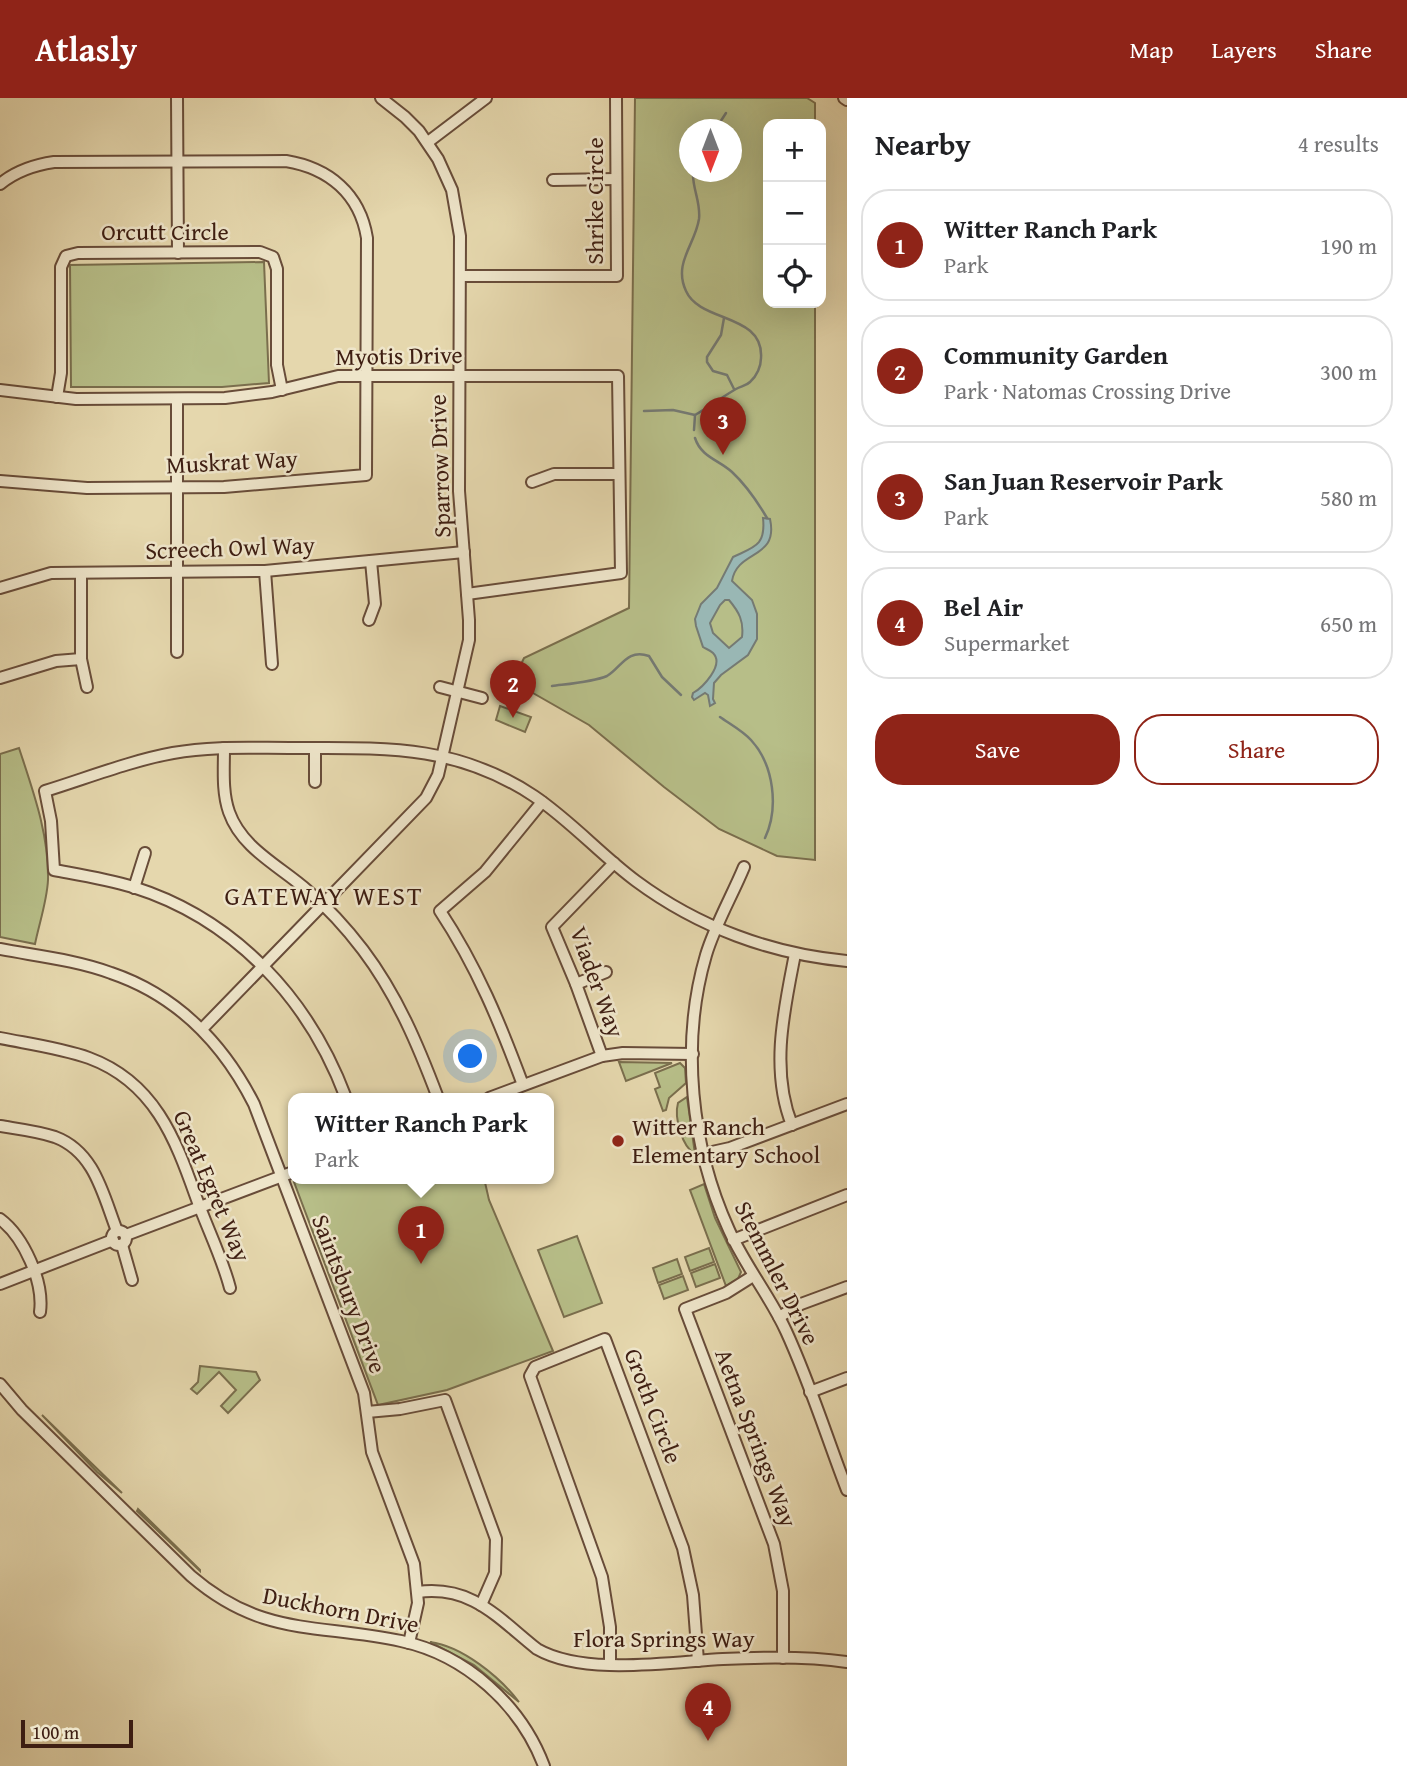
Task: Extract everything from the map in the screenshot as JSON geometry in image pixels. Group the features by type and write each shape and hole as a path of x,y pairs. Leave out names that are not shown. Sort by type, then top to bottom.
{"street":[{"path":"177,98 178,253"},
{"name":"Sparrow Drive","path":"202,1029 419,807 432,788 442,755 469,640 459,491 461,276 456,202 445,171 428,142 405,117 381,98"},
{"path":"428,142 486,98"},
{"name":"Shrike Circle","path":"461,276 617,276 616,98"},
{"path":"0,184 22,170 54,162 286,161 321,171 343,188 359,210 367,238 366,375"},
{"path":"553,180 617,180"},
{"name":"Orcutt Circle","path":"57,397 61,373 61,267 66,256 78,253 260,252 273,257 277,269 277,365 282,390"},
{"name":"Myotis Drive","path":"0,390 57,397 177,398 244,396 282,390 326,377 366,375 618,376 619,474"},
{"name":"Muskrat Way","path":"0,481 57,486 224,487 366,475 366,375"},
{"path":"177,398 177,652"},
{"path":"467,594 621,573 619,474 554,474 532,482"},
{"name":"Screech Owl Way","path":"0,588 51,573 265,571 464,552"},
{"path":"369,620 375,604 371,561"},
{"path":"265,571 272,664"},
{"path":"81,573 81,659 87,687"},
{"path":"0,678 56,661 81,659"},
{"path":"440,687 482,698"},
{"path":"224,748 226,804 239,832 257,852 288,874 323,905 362,948 394,997 436,1093"},
{"path":"344,1093 330,1058 307,1018 278,981 242,947 205,920 159,897 134,888 54,870 46,791 161,756 189,751 224,748 387,748 442,755 494,774 542,802 614,863 660,897 717,928 795,954 847,961"},
{"path":"315,748 315,782"},
{"path":"523,1085 487,992 440,911 485,872 542,802"},
{"path":"134,888 145,853"},
{"name":"Viader Way","path":"602,1056 552,927 614,863"},
{"name":"Stemmler Drive","path":"744,867 703,968 697,998 693,1054 695,1107 703,1154 716,1199 733,1240 779,1317 844,1471 847,1490"},
{"name":"Saintsbury Drive","path":"0,949 89,966 129,979 166,999 202,1029 229,1060 243,1081 288,1174"},
{"path":"792,1125 783,1100 780,1055 785,1003 795,954"},
{"path":"576,984 606,972"},
{"name":"Great Egret Way","path":"0,1038 91,1059 132,1083 149,1100 172,1135 230,1288"},
{"path":"502,1093 602,1056 623,1053 693,1054"},
{"path":"703,1154 722,1151 847,1104"},
{"path":"0,1126 57,1138 81,1154 94,1171 132,1280"},
{"path":"0,1284 288,1174"},
{"name":"Saintsbury Drive","path":"291,1184 364,1393 372,1452 414,1564 418,1592 409,1643"},
{"path":"733,1240 847,1195"},
{"path":"0,1219 20,1241 33,1271 42,1297 40,1312"},
{"name":"Aetna Springs Way","path":"753,1276 726,1293 685,1308 774,1544 783,1591 783,1658"},
{"path":"779,1317 801,1304 847,1287"},
{"name":"Groth Circle","path":"610,1664 610,1626 602,1577 530,1376 535,1367 605,1339 683,1548 692,1595 698,1661"},
{"path":"810,1392 847,1378"},
{"name":"Duckhorn Drive","path":"0,1384 68,1456 191,1576 215,1595 241,1610 277,1623 409,1643 459,1664 488,1685 513,1711 525,1728 544,1766"},
{"path":"368,1412 400,1409 445,1399 496,1539 495,1573 481,1605"},
{"name":"Flora Springs Way","path":"418,1592 435,1590 457,1593 481,1605 549,1655 570,1662 610,1664 783,1658 847,1662"}],"green space":[{"path":"635,98 807,98 815,103 815,119 763,119 763,308 815,308 815,860 777,856 719,829 589,725 526,689 515,677 524,658 629,608"},
{"path":"264,262 269,383 222,387 71,387 70,265"},
{"path":"500,706 531,717 525,732 496,720"},
{"path":"19,748 39,813 48,863 46,896 35,944 0,937 0,754"},
{"path":"619,1062 672,1063 626,1081"},
{"path":"680,1063 685,1068 686,1083 669,1098 666,1110 663,1111 655,1089 660,1087 655,1073"},
{"path":"687,1097 695,1154 686,1145 678,1123 678,1103"},
{"path":"295,1184 485,1184 489,1200 553,1351 447,1390 378,1405"},
{"path":"704,1184 715,1218 741,1272 738,1279 726,1286 690,1190"},
{"path":"577,1236 602,1303 564,1317 538,1250"},
{"path":"709,1248 714,1262 690,1271 685,1257"},
{"path":"677,1259 682,1274 658,1283 653,1268"},
{"path":"715,1264 720,1278 696,1287 691,1273"},
{"path":"683,1276 688,1290 664,1299 659,1285"},
{"path":"200,1366 256,1372 260,1380 228,1413 221,1406 236,1390 219,1372 197,1394 191,1389 198,1382"},
{"path":"42,1415 122,1493 97,1472"},
{"path":"138,1509 200,1570 200,1571 137,1511"},
{"path":"430,1642 455,1650 479,1664 519,1702 474,1665"}],"water":[{"path":"763,518 770,519 769,541 741,564 732,581 752,600 757,614 757,639 748,655 714,683 715,703 710,706 705,693 694,700 692,697 711,676 716,664 713,653 703,647 695,619 701,604 717,588 733,557 757,544 763,534","holes":["729,600 736,609 742,626 742,637 729,648 713,633 710,623 720,605"]}],"waterway":[{"path":"722,119 726,113"},
{"path":"644,411 673,410 695,415 752,380 760,364 759,344 753,333 742,325 704,309 693,301 686,291 683,263 699,219 694,182"},
{"path":"724,318 721,335 707,357 707,362 713,371 727,375 734,389"},
{"path":"694,430 695,415"},
{"path":"695,438 701,450 742,482 767,518"},
{"path":"552,686 607,676 625,660 641,654 649,656 662,677 681,695"},
{"path":"720,717 748,737 765,762 773,800 765,838"}],"place":[{"name":"San Juan Reservoir Park","path":"723,455"},
{"name":"Community Garden","path":"513,718"},
{"name":"Witter Ranch Elementary School","path":"618,1141"},
{"name":"Witter Ranch Park","path":"421,1264"},
{"name":"Bel Air","path":"708,1741"}],"district":[{"name":"GATEWAY WEST","path":"324,896"}]}
